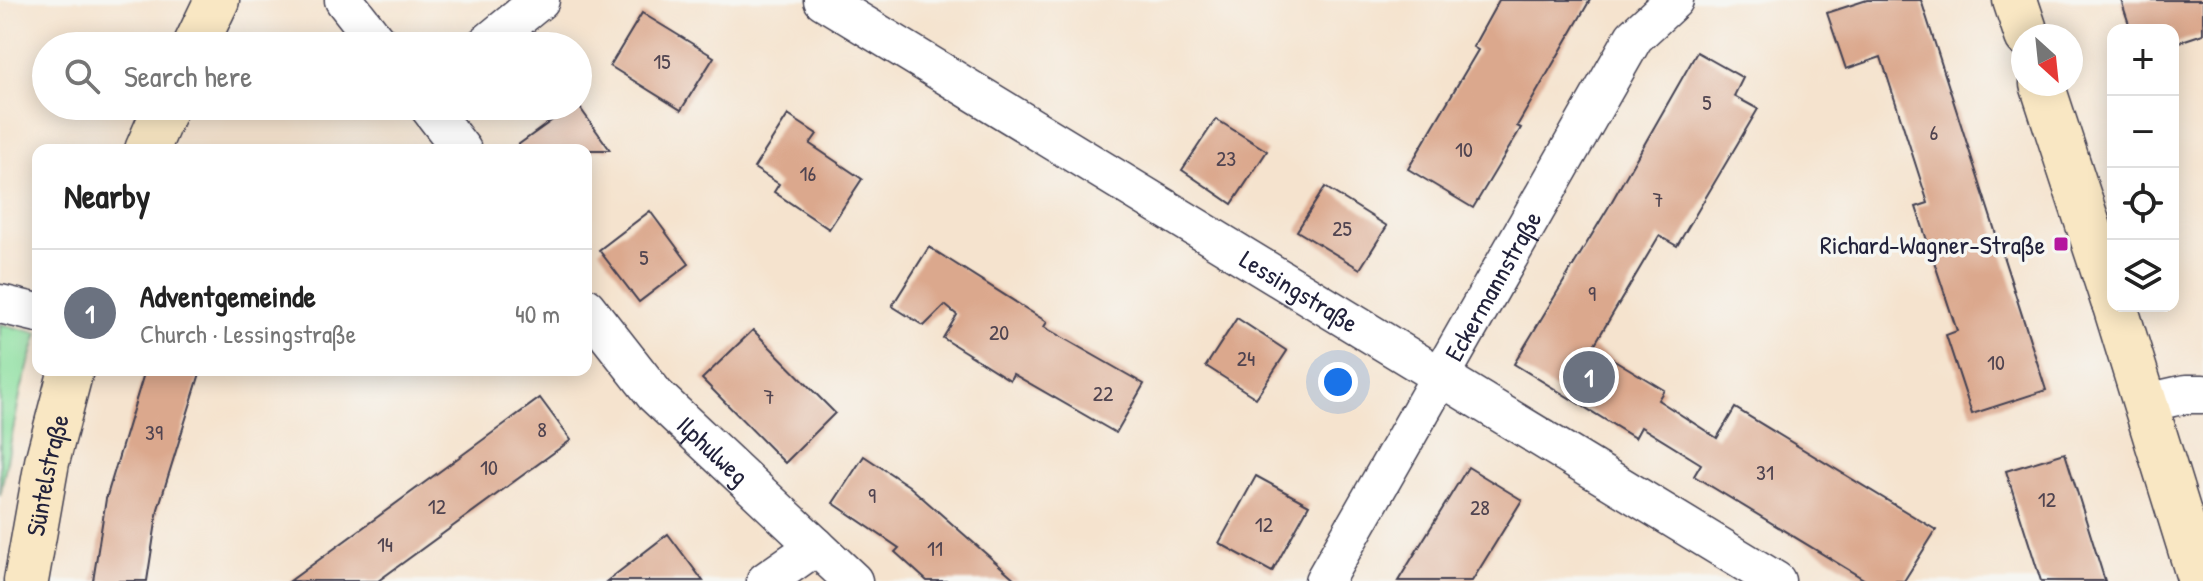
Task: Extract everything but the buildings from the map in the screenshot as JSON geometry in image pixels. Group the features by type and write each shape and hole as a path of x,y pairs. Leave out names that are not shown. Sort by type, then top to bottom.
{"main road":[{"path":"202,32 217,0"},
{"path":"2015,0 2023,24"},
{"path":"2046,96 2107,283"},
{"path":"150,144 160,120"},
{"path":"2117,312 2200,581"},
{"name":"Süntelstraße","path":"26,581 47,462 69,376"}],"street":[{"path":"344,0 369,32"},
{"path":"501,32 540,0"},
{"name":"Lessingstraße","path":"823,0 1776,581"},
{"name":"Eckermannstraße","path":"1324,581 1634,37 1674,0"},
{"path":"439,120 457,144"},
{"path":"0,304 32,312"},
{"name":"Ilphulweg","path":"592,315 655,395 853,581"},
{"path":"2146,403 2186,394 2203,394"},
{"path":"766,581 816,546"}],"green space":[{"path":"0,324 32,332 32,353 21,390 0,495"}],"place":[{"name":"Richard-Wagner-Straße","path":"2061,244"},
{"name":"Adventgemeinde","path":"1589,377"}]}
